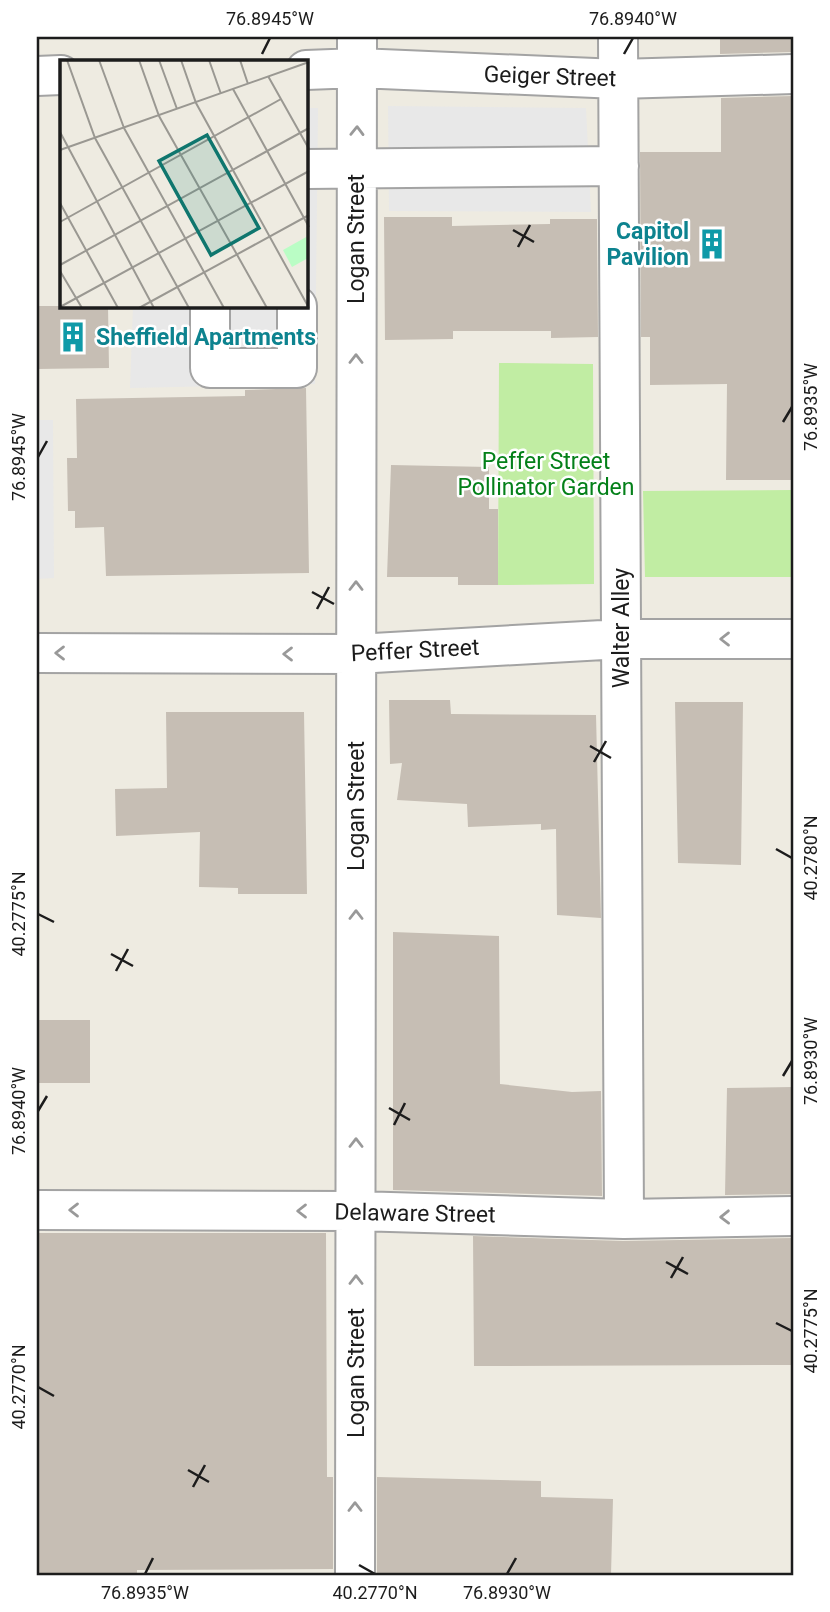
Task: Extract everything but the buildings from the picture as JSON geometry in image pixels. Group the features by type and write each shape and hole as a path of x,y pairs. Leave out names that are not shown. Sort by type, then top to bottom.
{"street":[{"name":"Walter Alley","path":"618,37 624,1219"},
{"name":"Geiger Street","path":"308,68 358,53 618,79 793,74"},
{"name":"Logan Street","path":"355,1575 358,53"},
{"path":"37,76 60,75"},
{"path":"308,169 619,166"},
{"path":"210,308 210,368 297,368 297,308"},
{"name":"Peffer Street","path":"37,653 356,654 621,639 793,639"},
{"name":"Delaware Street","path":"37,1210 356,1211 624,1219 793,1216"}],"green space":[{"name":"Peffer Street Pollinator Garden","path":"499,363 593,364 594,584 498,585"},
{"path":"793,490 793,577 645,577 643,491"}],"shaded area":[{"path":"388,106 586,108 591,212 389,211"},
{"path":"308,108 318,108 315,384 130,388 133,308 308,308"},
{"path":"37,420 53,420 54,578 37,579"}],"place":[{"name":"Capitol Pavilion","path":"712,244"},
{"name":"Sheffield Apartments","path":"73,337"}]}
